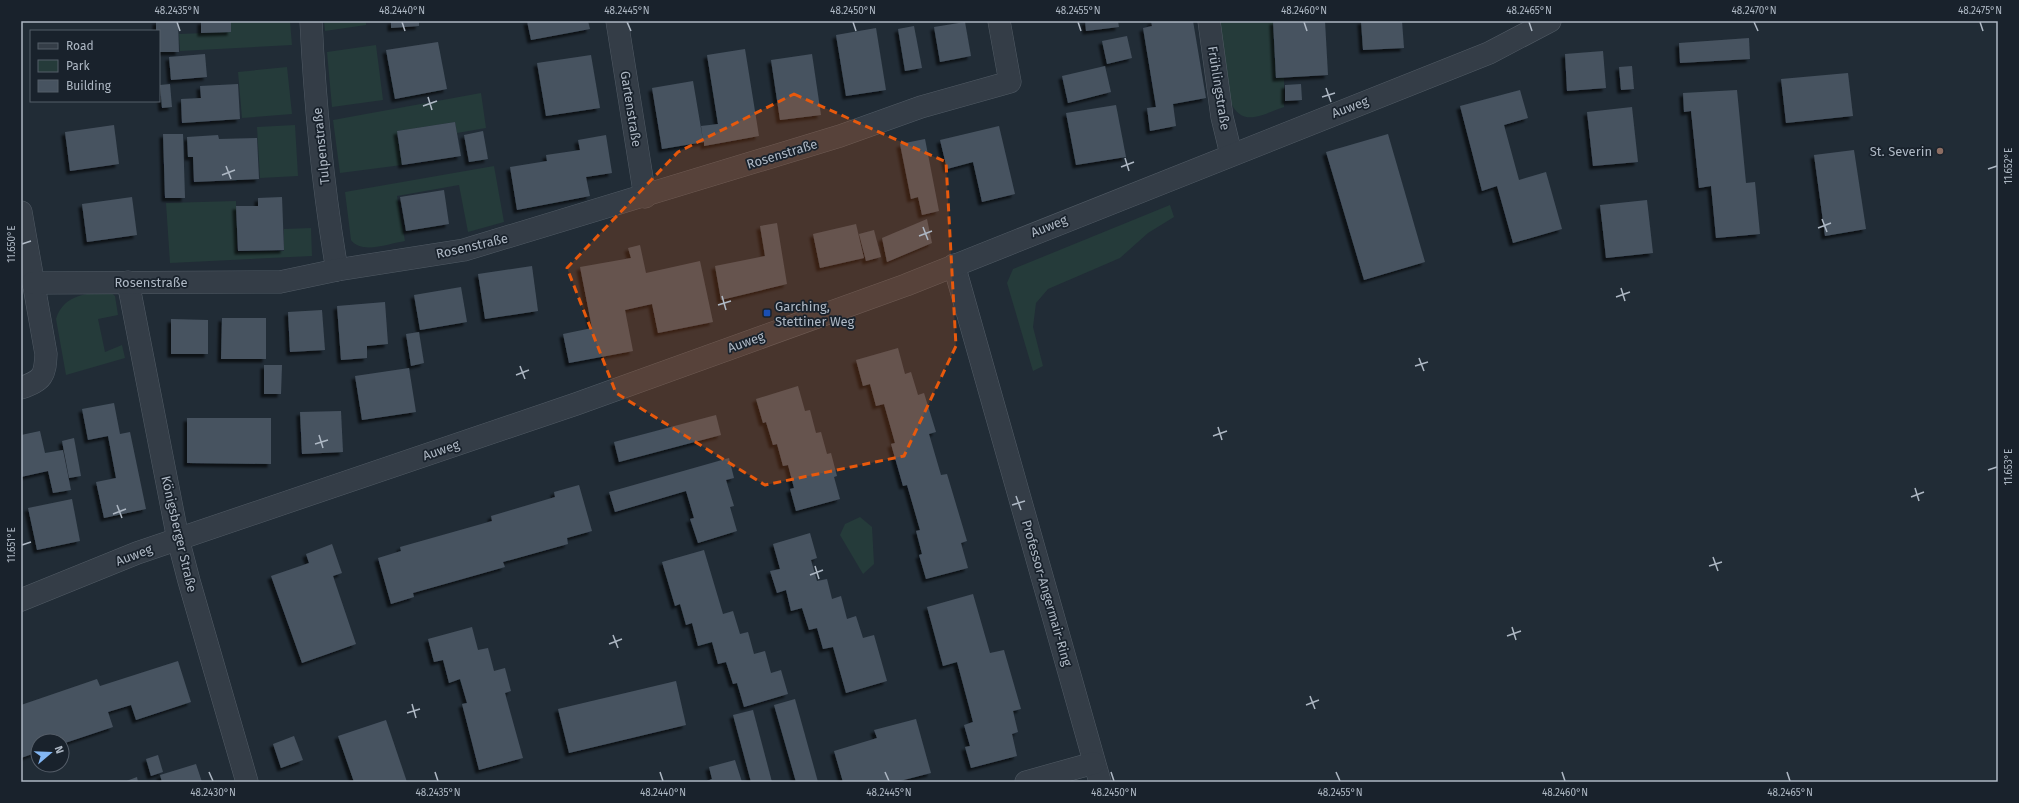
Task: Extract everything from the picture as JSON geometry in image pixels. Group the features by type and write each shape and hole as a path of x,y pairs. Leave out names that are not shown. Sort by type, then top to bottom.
{"street":[{"name":"Tulpenstraße","path":"311,21 312,57 323,167 337,270"},
{"name":"Gartenstraße","path":"617,21 645,197"},
{"name":"Rosenstraße","path":"33,282 280,282 337,270 464,250 645,197 840,136 921,107 1010,82 999,21"},
{"name":"Frühlingstraße","path":"1209,21 1222,117 1230,154"},
{"name":"Auweg","path":"21,600 137,553 576,404 906,285 1230,154 1489,52 1550,21"},
{"path":"21,212 46,354 45,372 36,382 21,388"},
{"name":"Professor-Angermair-Ring","path":"954,265 1097,772"},
{"name":"Königsberger Straße","path":"128,282 178,539 247,782"},
{"path":"1026,782 1097,772"}],"highlighted area":[{"path":"794,94 946,162 956,346 904,456 765,485 616,393 567,268 678,152"}],"green space":[{"path":"231,21 290,21 292,45 180,51 179,34 231,32"},
{"path":"324,21 366,21 366,25 325,31"},
{"path":"1219,21 1273,21 1276,78 1284,77 1284,107 1261,116 1254,117 1241,115 1235,110 1230,101"},
{"path":"376,45 383,100 332,107 327,52"},
{"path":"287,67 292,114 242,118 238,72"},
{"path":"481,93 486,128 457,133 455,122 397,131 402,165 340,173 333,120"},
{"path":"295,125 298,176 260,178 257,127"},
{"path":"494,166 504,222 468,232 459,185 397,196 405,241 384,246 362,247 351,240 345,192"},
{"path":"236,201 237,252 284,251 284,229 311,228 312,256 170,263 166,203"},
{"path":"1170,205 1174,217 1148,233 1120,258 1048,289 1036,303 1033,327 1043,366 1033,371 1007,283 1013,269"},
{"path":"109,291 115,296 118,315 98,319 105,352 122,345 125,358 66,375 56,319 60,311 64,304 77,297"},
{"path":"860,517 872,527 874,564 863,574 840,535 845,524"}],"building":[{"path":"156,21 178,21 179,52 160,52 160,30 156,30"},
{"path":"201,21 231,21 231,32 201,33"},
{"path":"391,21 419,21 419,26 391,28"},
{"path":"527,21 588,21 590,29 531,40"},
{"path":"1085,21 1118,21 1119,27 1086,31"},
{"path":"1151,21 1193,21 1206,98 1173,104 1176,126 1150,131 1147,108 1156,107 1143,28 1152,26"},
{"path":"1273,21 1325,21 1328,75 1276,78"},
{"path":"1361,21 1402,21 1404,48 1363,50"},
{"path":"965,22 971,56 940,62 934,27"},
{"path":"914,26 922,68 905,71 898,29"},
{"path":"876,28 886,90 846,96 836,35"},
{"path":"1127,36 1132,58 1107,64 1102,41"},
{"path":"1749,38 1750,59 1680,63 1679,43"},
{"path":"438,42 447,89 395,99 386,50"},
{"path":"745,49 759,136 704,146 704,142 662,149 652,88 693,81 703,140 701,126 718,124 707,55"},
{"path":"1603,51 1606,88 1567,91 1565,54"},
{"path":"205,54 207,77 171,80 169,57"},
{"path":"812,54 821,115 780,120 771,60"},
{"path":"591,55 600,108 546,116 537,63"},
{"path":"1105,66 1111,92 1068,103 1062,76"},
{"path":"1632,66 1634,89 1621,90 1619,67"},
{"path":"1848,73 1853,116 1786,123 1781,79"},
{"path":"170,84 172,107 162,108 160,85"},
{"path":"238,84 240,119 182,123 181,99 201,98 200,86"},
{"path":"1301,84 1302,100 1285,101 1285,85"},
{"path":"1520,90 1528,118 1504,125 1519,180 1546,172 1562,229 1513,243 1497,186 1482,191 1460,106"},
{"path":"1737,90 1746,183 1755,182 1760,234 1716,238 1711,186 1699,188 1691,111 1684,112 1683,93"},
{"path":"1116,105 1126,157 1076,165 1066,113"},
{"path":"1632,107 1638,162 1593,166 1587,112"},
{"path":"455,122 461,156 402,165 397,131"},
{"path":"114,125 119,164 70,171 65,132"},
{"path":"999,126 1015,194 982,202 973,162 947,169 940,140"},
{"path":"483,131 488,159 469,162 464,135"},
{"path":"163,134 183,134 185,198 165,198"},
{"path":"1388,134 1425,262 1364,280 1326,152"},
{"path":"218,135 219,139 257,138 259,179 194,182 193,157 188,157 187,137"},
{"path":"606,135 612,173 586,177 590,196 517,210 510,167 547,161 546,155 580,150 578,140"},
{"path":"925,139 939,211 922,215 918,197 911,199 900,144"},
{"path":"1854,150 1866,229 1825,236 1814,155"},
{"path":"444,190 449,224 406,231 400,197"},
{"path":"132,197 137,235 87,242 82,204"},
{"path":"282,197 284,250 238,251 236,206 258,206 258,198"},
{"path":"1647,200 1653,253 1606,258 1600,205"},
{"path":"927,219 932,243 887,262 882,238"},
{"path":"777,223 787,284 721,300 715,266 765,256 760,226"},
{"path":"856,224 864,258 820,268 813,234"},
{"path":"874,230 881,257 866,261 859,234"},
{"path":"640,245 646,273 700,261 713,322 658,333 652,304 625,310 633,351 569,363 563,334 592,328 580,267 631,258 628,248"},
{"path":"532,266 538,311 485,319 478,274"},
{"path":"461,287 467,322 420,330 414,295"},
{"path":"385,302 388,344 367,346 367,358 341,360 337,306"},
{"path":"322,310 325,350 290,352 288,312"},
{"path":"222,318 266,318 266,359 221,359"},
{"path":"171,319 208,320 208,354 171,354"},
{"path":"419,332 424,363 411,366 406,334"},
{"path":"898,348 905,374 911,372 918,395 924,393 936,432 929,434 941,475 947,474 967,541 961,543 968,568 926,579 919,555 922,554 916,531 920,530 907,485 903,486 891,444 895,443 884,404 876,406 870,384 863,386 856,360"},
{"path":"264,365 282,365 281,394 264,394"},
{"path":"409,368 416,412 362,420 355,376"},
{"path":"798,386 805,411 810,410 816,433 821,432 827,454 831,453 837,476 834,477 840,499 796,511 790,489 794,488 788,465 783,466 777,444 773,445 766,422 763,423 756,399"},
{"path":"114,403 120,434 130,432 146,509 104,518 96,482 116,478 108,436 88,440 82,409"},
{"path":"341,411 343,452 302,454 300,412"},
{"path":"716,415 721,435 619,462 614,442"},
{"path":"187,418 271,418 271,464 187,463"},
{"path":"40,431 45,453 63,450 71,490 53,493 48,471 21,477 21,435"},
{"path":"74,438 81,476 69,478 62,441"},
{"path":"729,458 734,478 726,480 734,506 730,507 737,531 698,543 690,519 694,518 686,491 615,512 609,492"},
{"path":"579,485 592,531 567,538 568,544 503,562 505,567 413,593 414,597 391,604 378,558 401,551 400,547 492,521 491,516 555,497 554,492"},
{"path":"72,499 80,541 37,550 28,508"},
{"path":"810,533 817,558 811,560 817,581 827,579 832,599 841,596 847,619 856,616 863,638 874,635 887,681 846,693 833,647 823,649 817,628 809,630 802,608 791,611 786,590 777,593 770,571 780,569 773,544"},
{"path":"332,544 342,573 333,576 356,644 302,663 271,576 309,563 306,554"},
{"path":"704,550 723,614 733,611 740,634 748,632 754,654 765,651 771,673 781,670 788,694 744,707 737,683 733,684 726,662 718,664 712,642 698,646 692,623 686,625 680,604 675,606 662,562"},
{"path":"973,594 990,653 1004,650 1021,709 1013,711 1018,732 1012,734 1017,756 971,768 965,747 970,746 964,725 973,722 957,662 943,666 927,607"},
{"path":"472,627 478,650 488,648 494,671 505,668 511,691 505,693 523,758 479,770 462,704 467,703 460,679 449,683 443,660 434,662 428,639"},
{"path":"178,661 191,702 136,720 131,705 108,712 113,727 70,741 70,733 30,733 30,755 21,758 21,705 97,679 100,686"},
{"path":"676,681 686,725 569,753 558,709"},
{"path":"795,699 818,782 796,782 774,705"},
{"path":"753,710 772,782 751,782 733,715"},
{"path":"916,719 931,773 896,782 843,782 834,751 877,738 874,730"},
{"path":"386,720 407,782 354,782 338,736"},
{"path":"294,736 303,760 281,768 273,744"},
{"path":"158,755 163,772 151,776 146,759"},
{"path":"735,760 742,782 704,782 712,779 709,767"},
{"path":"196,764 202,782 162,782 160,775"},
{"path":"137,777 138,782 124,782"}],"place":[{"name":"St. Severin","path":"1940,151"},
{"name":"Garching, Stettiner Weg","path":"767,313"}]}
